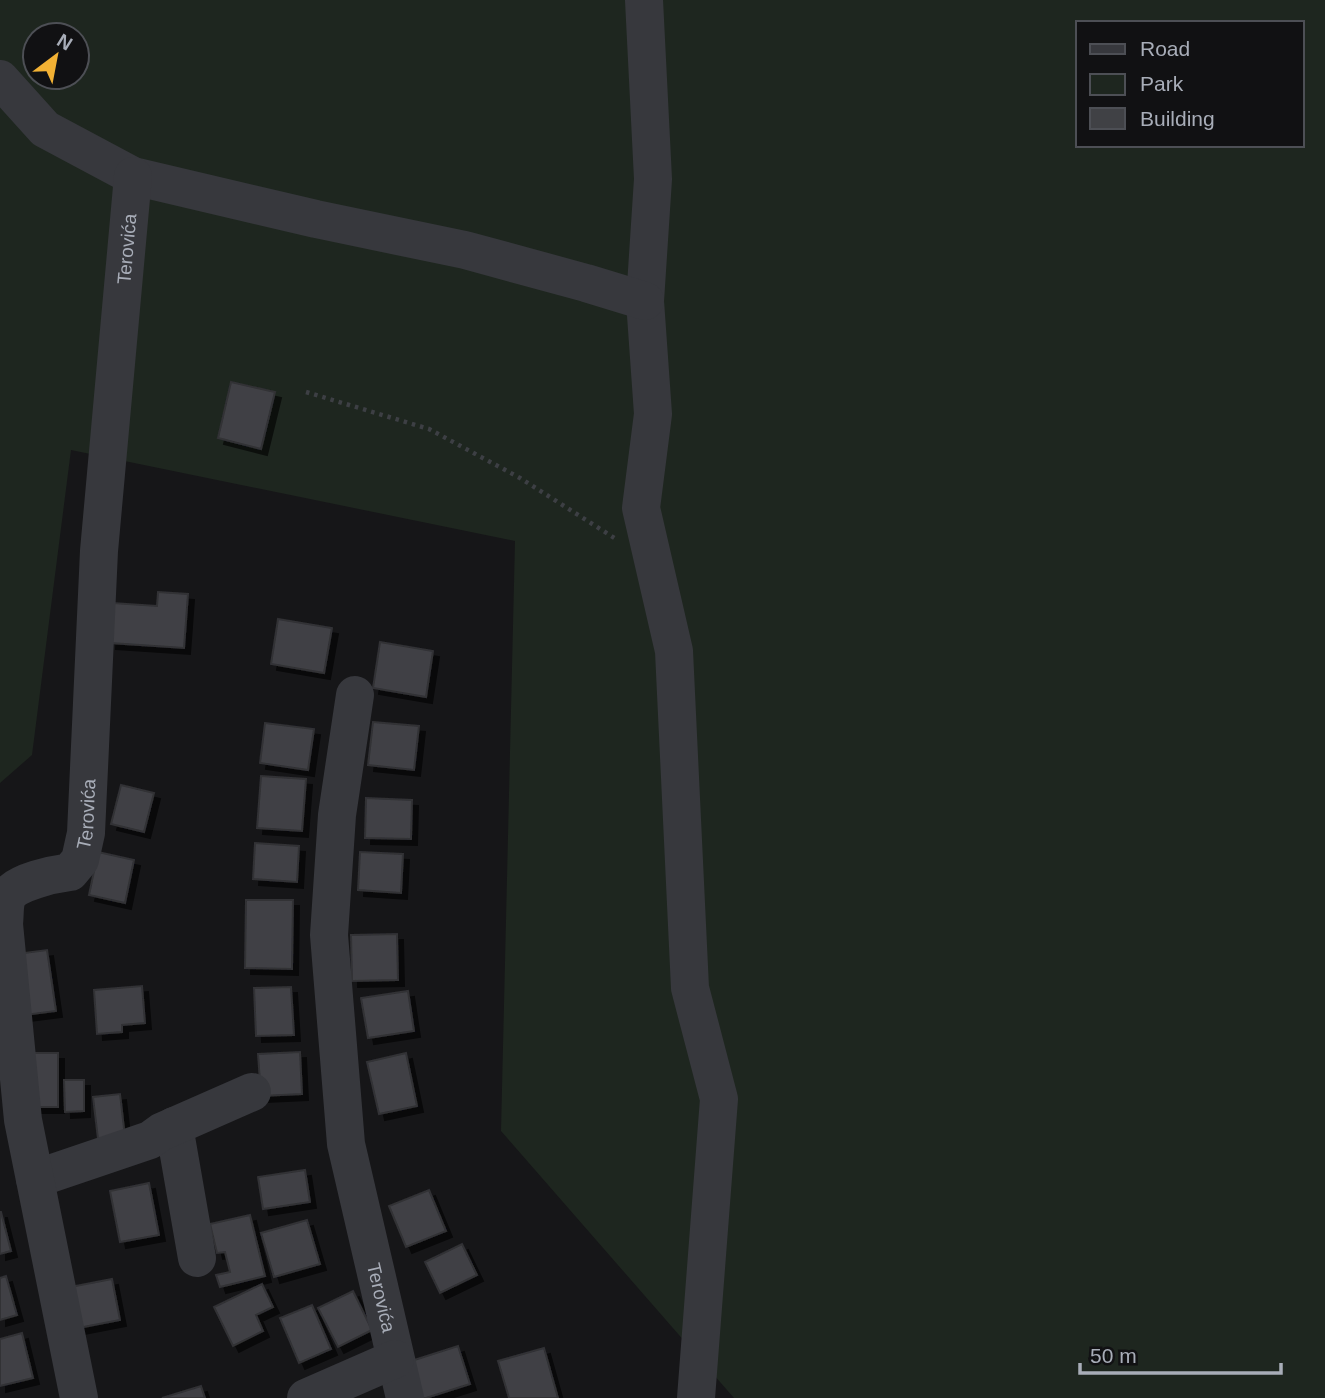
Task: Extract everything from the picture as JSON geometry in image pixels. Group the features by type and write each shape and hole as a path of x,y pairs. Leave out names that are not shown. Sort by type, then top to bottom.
{"street":[{"path":"643,0 653,179 645,301 653,414 641,508 674,651 690,989 719,1099 696,1398"},
{"path":"0,79 45,129 133,176 316,219 465,250 645,301"},
{"name":"Terovića","path":"79,1398 23,1120 4,924 6,897 14,887 56,873 70,872 80,860 86,833 99,551 133,176"},
{"name":"Terovića","path":"355,695 337,815 329,935 346,1144 405,1398"},
{"path":"35,1179 150,1140 174,1126 252,1092"},
{"path":"174,1126 197,1258"},
{"name":"Terovića","path":"306,1398 395,1359"}],"path":[{"path":"306,392 429,429 520,478 654,563"}],"green space":[{"path":"0,0 1325,0 1325,1398 734,1398 501,1131 515,541 71,450 32,755 0,783"}],"building":[{"path":"231,382 275,392 261,449 218,438"},
{"path":"158,592 188,594 184,648 110,643 113,603 157,606"},
{"path":"278,619 332,628 324,673 271,664"},
{"path":"380,642 433,651 426,697 373,688"},
{"path":"373,722 419,726 414,770 368,765"},
{"path":"265,723 314,729 308,770 260,763"},
{"path":"261,776 306,779 302,831 257,828"},
{"path":"121,785 154,793 144,832 111,824"},
{"path":"366,798 412,800 411,839 365,838"},
{"path":"255,843 299,846 297,882 253,879"},
{"path":"98,852 134,860 125,903 89,895"},
{"path":"360,852 403,854 401,893 358,890"},
{"path":"246,900 293,900 292,969 245,968"},
{"path":"397,934 398,980 352,981 351,935"},
{"path":"47,950 56,1011 25,1015 16,954"},
{"path":"142,986 145,1023 122,1025 122,1032 97,1034 94,990"},
{"path":"291,987 294,1035 256,1036 254,988"},
{"path":"408,991 414,1031 368,1038 361,998"},
{"path":"300,1052 302,1094 261,1096 258,1054"},
{"path":"28,1053 58,1053 58,1107 28,1107"},
{"path":"406,1053 417,1106 379,1114 367,1062"},
{"path":"64,1080 84,1080 84,1111 65,1112"},
{"path":"120,1094 125,1137 98,1139 93,1097"},
{"path":"305,1170 310,1202 263,1209 258,1177"},
{"path":"149,1183 159,1235 120,1242 110,1191"},
{"path":"429,1190 446,1231 406,1247 389,1206"},
{"path":"0,1212 11,1251 0,1254"},
{"path":"250,1215 265,1276 220,1287 216,1275 230,1272 225,1252 217,1253 210,1224"},
{"path":"307,1220 320,1264 274,1277 261,1233"},
{"path":"462,1244 477,1275 440,1293 425,1262"},
{"path":"6,1276 17,1315 0,1320 0,1278"},
{"path":"112,1279 120,1320 73,1329 65,1288"},
{"path":"262,1284 273,1307 256,1315 263,1331 233,1346 214,1307"},
{"path":"353,1291 372,1330 338,1347 318,1308"},
{"path":"312,1305 331,1349 299,1363 280,1318"},
{"path":"22,1333 33,1378 0,1386 0,1339"},
{"path":"458,1346 470,1384 426,1398 416,1398 405,1363"},
{"path":"544,1348 558,1398 509,1398 498,1361"},
{"path":"201,1386 205,1398 162,1398"}]}
